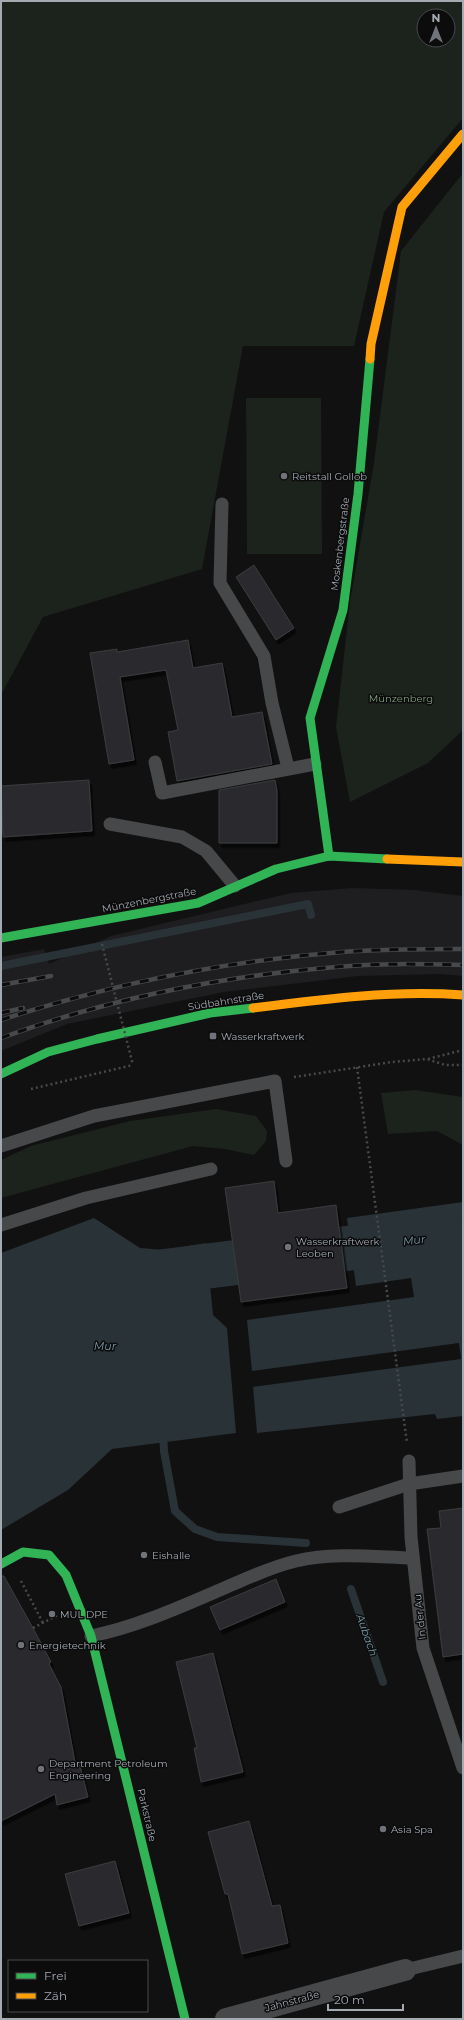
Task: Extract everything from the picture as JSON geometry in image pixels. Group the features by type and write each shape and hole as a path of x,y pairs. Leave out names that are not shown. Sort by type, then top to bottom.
{"street":[{"name":"Moskenbergstraße","path":"329,856 315,764 310,718 343,610 358,494 371,344 402,207 463,134"},
{"name":"Münzenbergstraße","path":"1,938 198,903 276,869 329,856 463,862"},
{"name":"Südbahnstraße","path":"1,1074 48,1052 210,1013 354,995 437,993 463,995"},
{"name":"Parkstraße","path":"1,1564 23,1552 49,1555 66,1575 91,1636 102,1675 185,2019"},
{"name":"Jahnstraße","path":"226,2019 405,1970"}],"lane":[{"path":"222,504 220,583 264,656 272,702 288,768"},
{"path":"155,762 162,793 315,764"},
{"path":"110,824 182,837 206,851 235,886"},
{"path":"1,1146 94,1116 275,1080 286,1161"},
{"path":"1,1225 86,1198 211,1169"},
{"name":"In der Au","path":"409,1461 414,1558 423,1648 463,1768"},
{"path":"339,1507 409,1484 463,1476"},
{"path":"91,1636 118,1631 273,1567 297,1560 341,1556 414,1558"},
{"path":"405,1970 463,1956"}],"path":[{"path":"39,1086 133,1065 102,944"},
{"path":"275,1080 392,1062 427,1059 463,1050"},
{"path":"427,1059 445,1065 463,1065"},
{"path":"356,1067 409,1461"},
{"path":"18,1576 43,1623"}],"shaded area":[{"path":"353,888 414,890 463,896 463,976 439,974 358,976 224,992 67,1024 1,1051 1,957 44,949 49,964 111,936 291,893"}],"green space":[{"path":"1,1 463,1 463,118 384,212 354,346 243,346 202,569 43,617 1,695"},
{"name":"Münzenberg","path":"463,173 463,730 428,763 350,802 336,727 350,602 374,463 401,251"},
{"name":"Reitstall Gollob","path":"246,398 321,398 322,554 247,554"},
{"path":"415,1090 463,1097 463,1145 437,1131 388,1134 381,1093"},
{"path":"216,1109 256,1116 267,1131 266,1141 254,1155 225,1149 193,1146 1,1198 1,1160 31,1146 130,1121"}],"water":[{"name":"Mur","path":"463,1202 463,1416 437,1419 435,1414 257,1433 253,1387 461,1359 459,1343 252,1371 247,1320 414,1297 411,1278 356,1286 347,1218"},
{"name":"Mur","path":"94,1218 140,1248 164,1250 206,1243 213,1315 227,1328 236,1433 112,1449 68,1490 1,1530 1,1253"}],"building":[{"path":"254,565 294,628 276,640 236,577"},
{"path":"188,640 193,668 222,663 232,717 262,712 272,764 177,781 168,732 178,730 166,670 120,677 134,760 109,764 90,653 117,649 117,652"},
{"path":"89,780 92,831 3,837 1,786"},
{"path":"275,780 277,790 277,843 219,843 219,790"},
{"name":"Wasserkraftwerk Leoben","path":"274,1181 278,1213 336,1205 347,1288 241,1302 225,1188"},
{"path":"463,1508 463,1654 443,1657 427,1529 441,1528 439,1511"},
{"path":"1,1576 4,1576 33,1628 51,1662 49,1664 61,1687 75,1762 79,1762 88,1797 57,1805 55,1794 1,1821"},
{"path":"276,1579 285,1602 220,1630 210,1607"},
{"path":"213,1653 243,1772 201,1782 194,1748 197,1748 176,1662"},
{"path":"249,1821 272,1906 280,1905 288,1943 242,1954 228,1894 225,1894 208,1832"},
{"path":"115,1861 129,1913 79,1926 65,1874"}],"waterway":[{"path":"1,966 308,904 311,915"},
{"name":"Mur","path":"146,1277 153,1273 445,1236 463,1243"},
{"path":"163,1432 164,1451 175,1511 195,1529 217,1537 306,1543"},
{"name":"Aubach","path":"351,1589 383,1682"}],"railway":[{"path":"1,1020 84,995 127,985 255,961 342,952 463,949"},
{"path":"1,1038 41,1024 124,1001 166,991 251,976 368,965 463,965"},
{"path":"1,985 51,976"},
{"path":"1,1013 23,1008"}],"traffic: fast":[{"path":"329,856 310,718 343,610 358,494 370,359"},
{"path":"1,938 198,903 276,869 329,856 387,859"},
{"path":"1,1074 48,1052 97,1039 210,1013 253,1008"},
{"path":"1,1564 23,1552 49,1555 66,1575 91,1636 185,2019"}],"traffic: slow":[{"path":"370,359 371,344 402,207 463,134"},
{"path":"387,859 463,862"},
{"path":"253,1008 358,996 410,994 463,995"}],"place":[{"name":"Reitstall Gollob","path":"284,476"},
{"name":"Wasserkraftwerk","path":"213,1036"},
{"name":"Wasserkraftwerk Leoben","path":"288,1247"},
{"name":"Eishalle","path":"144,1555"},
{"name":"MUL DPE","path":"52,1614"},
{"name":"Energietechnik","path":"21,1645"},
{"name":"Department Petroleum Engineering","path":"41,1769"},
{"name":"Asia Spa","path":"383,1829"}]}
